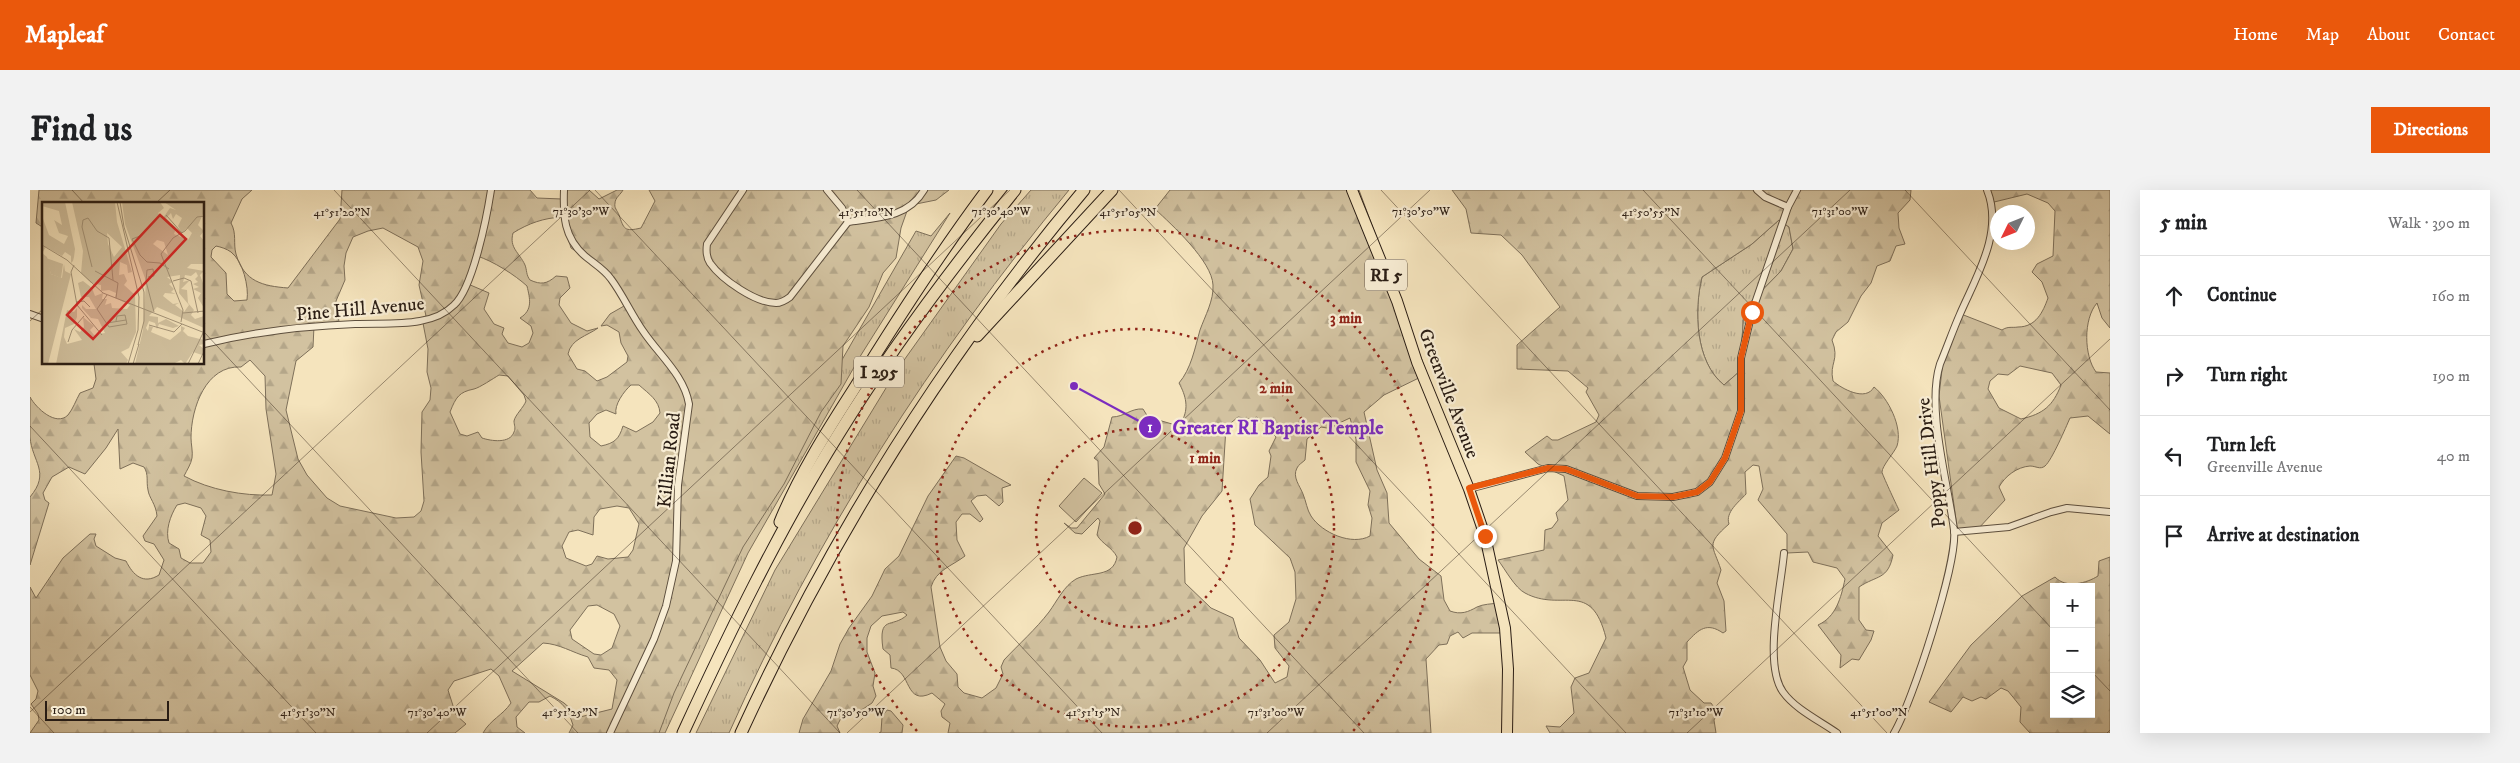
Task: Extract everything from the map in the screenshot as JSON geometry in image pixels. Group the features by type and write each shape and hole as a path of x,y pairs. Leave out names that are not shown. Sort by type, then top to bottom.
{"highway":[{"path":"763,568 781,520 798,484 844,404 923,280 988,190"},
{"name":"I 295","path":"683,733 763,568 825,456 886,360 950,271 1015,190"},
{"name":"I 295","path":"741,733 791,630 849,524 896,446 954,358 1022,266 1084,190"},
{"path":"954,358 1112,190"}],"main road":[{"name":"Greenville Avenue","path":"1352,190 1397,301 1417,362 1469,488 1492,562 1505,628 1508,669 1508,733"}],"street":[{"name":"Pine Hill Avenue","path":"205,344 262,332 354,324 419,322 437,317 454,306 465,289 487,213 491,190"},
{"name":"Killian Road","path":"564,190 565,225 569,236 575,246 610,278 643,332 680,378 687,392 689,404 678,485 676,561 666,606 654,639 610,733"},
{"path":"743,190 707,244 706,254 709,263 720,274 747,294 763,302 778,304 790,297 848,222 902,212 924,190"},
{"path":"827,190 842,208 848,222"},
{"path":"1757,190 1765,197 1788,207"},
{"path":"1469,488 1548,468 1566,469 1637,496 1673,497 1697,492 1710,482 1725,458 1741,411 1741,358 1752,312 1788,207 1796,190"},
{"name":"Poppy Hill Drive","path":"1894,733 1900,722 1918,671 1944,588 1954,532 1938,425 1937,378 1940,364 1987,247 1991,232 1992,215 1987,190"},
{"path":"30,314 42,318"},
{"path":"1954,532 2009,527 2067,508 2110,512"},
{"path":"1784,553 1773,646 1773,667 1777,682 1792,701 1838,733"}],"green space":[{"path":"39,190 252,190 242,199 231,223 234,231 235,250 239,261 226,249 216,246 212,250 211,257 226,273 227,294 234,301 247,300 246,281 241,266 249,277 256,281 270,286 288,288 340,219 342,190 530,190 537,198 562,199 563,190 589,190 599,199 617,190 623,190 615,201 615,206 624,226 631,230 641,228 655,201 649,190 949,190 936,200 916,204 907,211 901,228 896,258 883,273 869,307 843,346 841,384 821,412 784,484 743,547 674,693 659,733 569,733 573,725 567,711 559,701 550,696 539,702 529,702 516,717 517,727 525,733 483,733 489,724 511,703 499,676 491,669 454,681 448,690 456,715 466,724 455,733 30,733 39,720 38,714 31,704 36,699 38,691 30,675 30,587 36,598 63,558 90,534 96,534 94,539 96,546 115,558 126,561 135,574 143,579 159,575 164,560 154,544 145,541 143,536 157,516 147,487 146,470 144,467 133,463 120,469 118,429 106,448 85,474 69,467 52,477 43,493 45,500 49,503 30,565 30,497 36,488 40,474 31,446 30,397 41,411 58,419 70,413 80,393 93,388 96,379 94,365 205,365 205,202 42,202 42,227 36,223","holes":["562,217 571,248 596,266 624,306 610,314 601,326 607,325 619,332 621,343 628,356 627,362 607,377 597,381 585,371 577,369 568,354 576,341 598,328 587,331 571,323 559,305 560,298 570,288 567,277 556,276 544,283 530,280 525,265 513,246 513,233 525,226","383,228 418,247 423,261 419,285 426,316 422,318 428,349 427,372 431,388 430,400 422,412 421,452 424,501 421,511 414,517 396,518 340,506 327,498 307,475 298,459 286,410 296,361 313,347 314,326 339,322 336,301 345,280 344,266 346,253 353,237","477,256 490,261 527,286 530,300 529,308 520,318 531,326 533,333 529,343 522,347 508,343 502,334 504,328 494,324 484,309 489,293 468,284","250,360 265,376 266,409 276,474 272,495 227,491 205,485 184,476 192,458 192,426 198,402 203,390 210,381 218,373 229,368 241,367","499,375 508,376 524,395 526,401 514,421 515,429 512,436 504,440 495,441 482,438 478,432 467,436 460,434 450,412 454,402 461,394","631,385 639,385 650,394 658,404 660,413 653,422 636,432 623,426 616,440 601,446 590,437 589,423 597,414 606,410 616,414 618,402","185,503 201,508 206,516 201,535 210,540 211,552 203,563 190,563 181,558 179,549 169,543 168,529 170,519 177,505","617,506 629,508 639,524 633,550 628,557 608,559 597,556 592,564 586,566 566,558 562,546 569,532 578,530 593,535 594,517 600,509","597,605 614,614 620,626 612,648 601,655 594,654 572,639 570,630 588,606","543,643 588,657 594,668 609,670 617,680 612,709 580,717 564,703 512,671"]},
{"path":"1031,190 1069,190 970,317 880,450 800,589 763,660 729,733 696,733 775,570 897,370 1001,224"},
{"path":"1170,190 1359,190 1427,374 1384,395 1364,412 1377,470 1387,493 1389,523 1419,559 1441,576 1444,600 1450,611 1464,612 1482,605 1498,603 1504,633 1472,633 1463,638 1458,632 1450,636 1447,644 1439,645 1426,659 1431,733 948,733 950,723 942,717 941,711 945,704 932,693 923,696 912,692 898,670 891,668 890,655 883,649 884,627 907,615 903,612 882,616 871,626 867,638 867,652 875,673 873,686 876,696 872,703 841,718 837,726 840,733 799,733 803,719 831,671 840,644 849,628 872,596 885,569 899,556 928,496 956,456 964,458 1011,485 1002,488 1003,502 999,506 986,495 977,496 971,501 983,519 980,522 970,514 962,514 956,522 957,540 965,556 941,572 933,581 931,587 940,647 946,661 957,674 958,687 964,693 982,698 996,688 1003,674 1001,667 1004,660 1044,618 1068,586 1076,579 1101,573 1115,564 1117,557 1097,535 1100,521 1098,518 1082,534 1075,533 1064,523 1071,528 1077,528 1105,494 1099,484 1098,461 1094,458 1104,447 1112,417 1143,409 1148,417 1172,424 1182,421 1186,402 1179,383 1187,371 1192,358 1213,291 1211,275 1199,255 1181,234 1155,209","holes":["1238,417 1250,419 1257,417 1276,437 1269,451 1271,456 1268,477 1259,485 1250,499 1255,525 1290,558 1295,572 1296,599 1289,622 1274,635 1275,648 1289,666 1287,677 1275,683 1260,660 1239,638 1233,618 1211,608 1185,583 1184,548 1202,516 1222,491 1226,427","1350,418 1356,439 1356,462 1370,491 1368,505 1372,518 1370,536 1363,539 1346,539 1322,528 1308,511 1295,475 1298,467 1305,460 1307,439 1321,427 1333,429 1335,425"]},
{"path":"1452,190 1911,190 1910,200 1898,213 1899,228 1905,244 1896,246 1890,261 1877,266 1871,283 1861,296 1848,322 1836,332 1832,340 1835,353 1832,370 1833,381 1854,393 1860,394 1865,394 1874,387 1889,405 1898,430 1897,446 1882,472 1899,510 1882,523 1878,536 1893,555 1885,573 1859,587 1859,620 1866,630 1874,631 1859,660 1852,659 1840,668 1841,655 1818,625 1829,617 1837,606 1845,579 1837,568 1813,562 1808,552 1787,553 1787,534 1758,500 1763,489 1759,466 1753,465 1745,472 1746,494 1731,511 1728,520 1729,524 1716,537 1713,546 1721,570 1717,583 1724,601 1726,631 1723,633 1712,628 1704,628 1695,634 1687,642 1687,660 1683,667 1690,690 1704,703 1711,703 1718,713 1714,720 1716,733 1550,733 1546,726 1560,727 1574,713 1571,687 1575,678 1589,673 1606,638 1600,620 1592,608 1574,600 1538,598 1521,591 1498,560 1544,550 1545,530 1552,528 1558,520 1556,513 1568,500 1564,476 1538,464 1525,452 1547,436 1552,440 1558,440 1596,422 1599,415 1586,392 1588,388 1568,371 1517,369 1517,345 1560,307 1522,255 1501,235 1471,233 1466,209","holes":["1779,220 1789,227 1793,249 1781,271 1744,309 1740,371 1724,385 1714,375 1707,363 1699,335 1698,305 1702,277 1752,244"]},
{"path":"1985,190 2110,190 2110,328 2102,318 2097,303 2089,318 2087,347 2089,357 2096,372 2110,373 2110,434 2088,416 2070,418 2048,463 2040,468 2030,466 2012,473 1999,487 2005,500 1977,530 1959,530 1957,527 1939,396 1943,361 1961,314 2002,330 2034,322 2044,308 2048,298 2042,282 2032,272 2037,264 2053,256 2055,211 2048,203 2027,194 1990,203","holes":["2020,366 2052,373 2061,385 2051,404 2041,412 2021,419 1999,408 1988,389 1990,381 1998,374 2008,375"]},
{"path":"950,213 861,355 748,553 665,733 641,733 727,560 916,231 931,236"},
{"path":"1779,220 1789,227 1793,249 1781,271 1744,309 1740,371 1724,385 1714,375 1707,363 1699,335 1698,305 1702,277 1752,244"},
{"path":"1084,478 1102,493 1076,522 1059,506"},
{"path":"2110,557 2110,733 2030,733 2020,722 2021,707 2008,691 2001,688 1986,699 1981,697 1972,701 1963,697 1951,712 1929,702 1971,645 2022,596 2055,577 2065,583 2050,583 2050,718 2095,718 2095,583 2082,583 2098,576 2099,561"},
{"path":"887,710 891,711 903,725 902,733 879,733 881,732 882,717"}],"place":[{"name":"Greater RI Baptist Temple","path":"1074,386"}],"route":[{"path":"1485,536 1469,488 1548,468 1566,469 1637,496 1673,497 1697,492 1710,482 1725,458 1741,411 1741,358 1752,312"}]}
